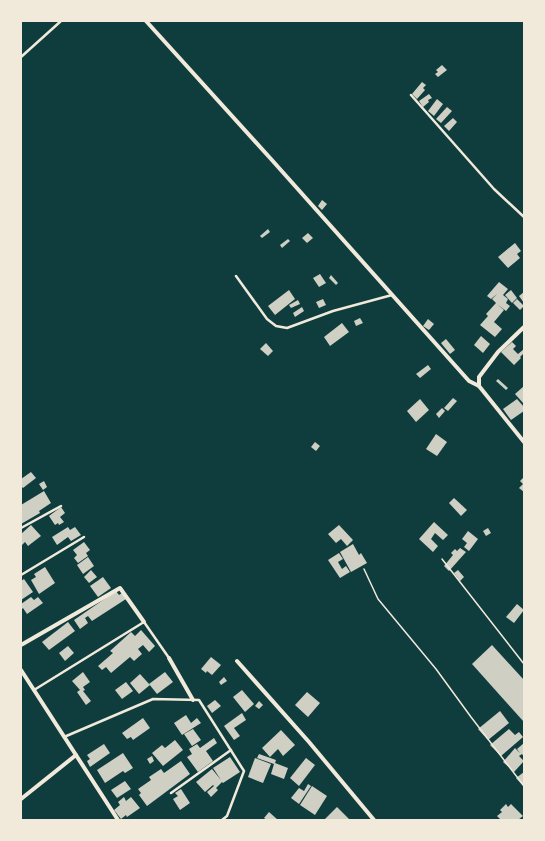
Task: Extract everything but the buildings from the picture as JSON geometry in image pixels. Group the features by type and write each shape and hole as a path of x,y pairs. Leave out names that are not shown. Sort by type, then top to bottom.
{"street":[{"path":"146,21 469,381 478,386 524,442"},
{"path":"478,386 479,377 498,352 524,327"},
{"path":"21,646 120,588 144,622"},
{"path":"169,658 193,700"},
{"path":"237,661 309,742 374,820"},
{"path":"21,670 118,820"},
{"path":"21,799 76,755"}],"lane":[{"path":"21,57 61,21"},
{"path":"411,94 494,189 524,217"},
{"path":"236,276 267,319 280,328 292,326 333,311 393,295"},
{"path":"21,528 61,506"},
{"path":"21,575 84,537"},
{"path":"34,690 144,622 169,658"},
{"path":"64,737 153,699 199,700 244,771 227,816 222,820"},
{"path":"171,793 231,750"}],"path":[{"path":"442,559 524,664"},
{"path":"364,569 378,599 436,669 470,717 524,786"}]}
